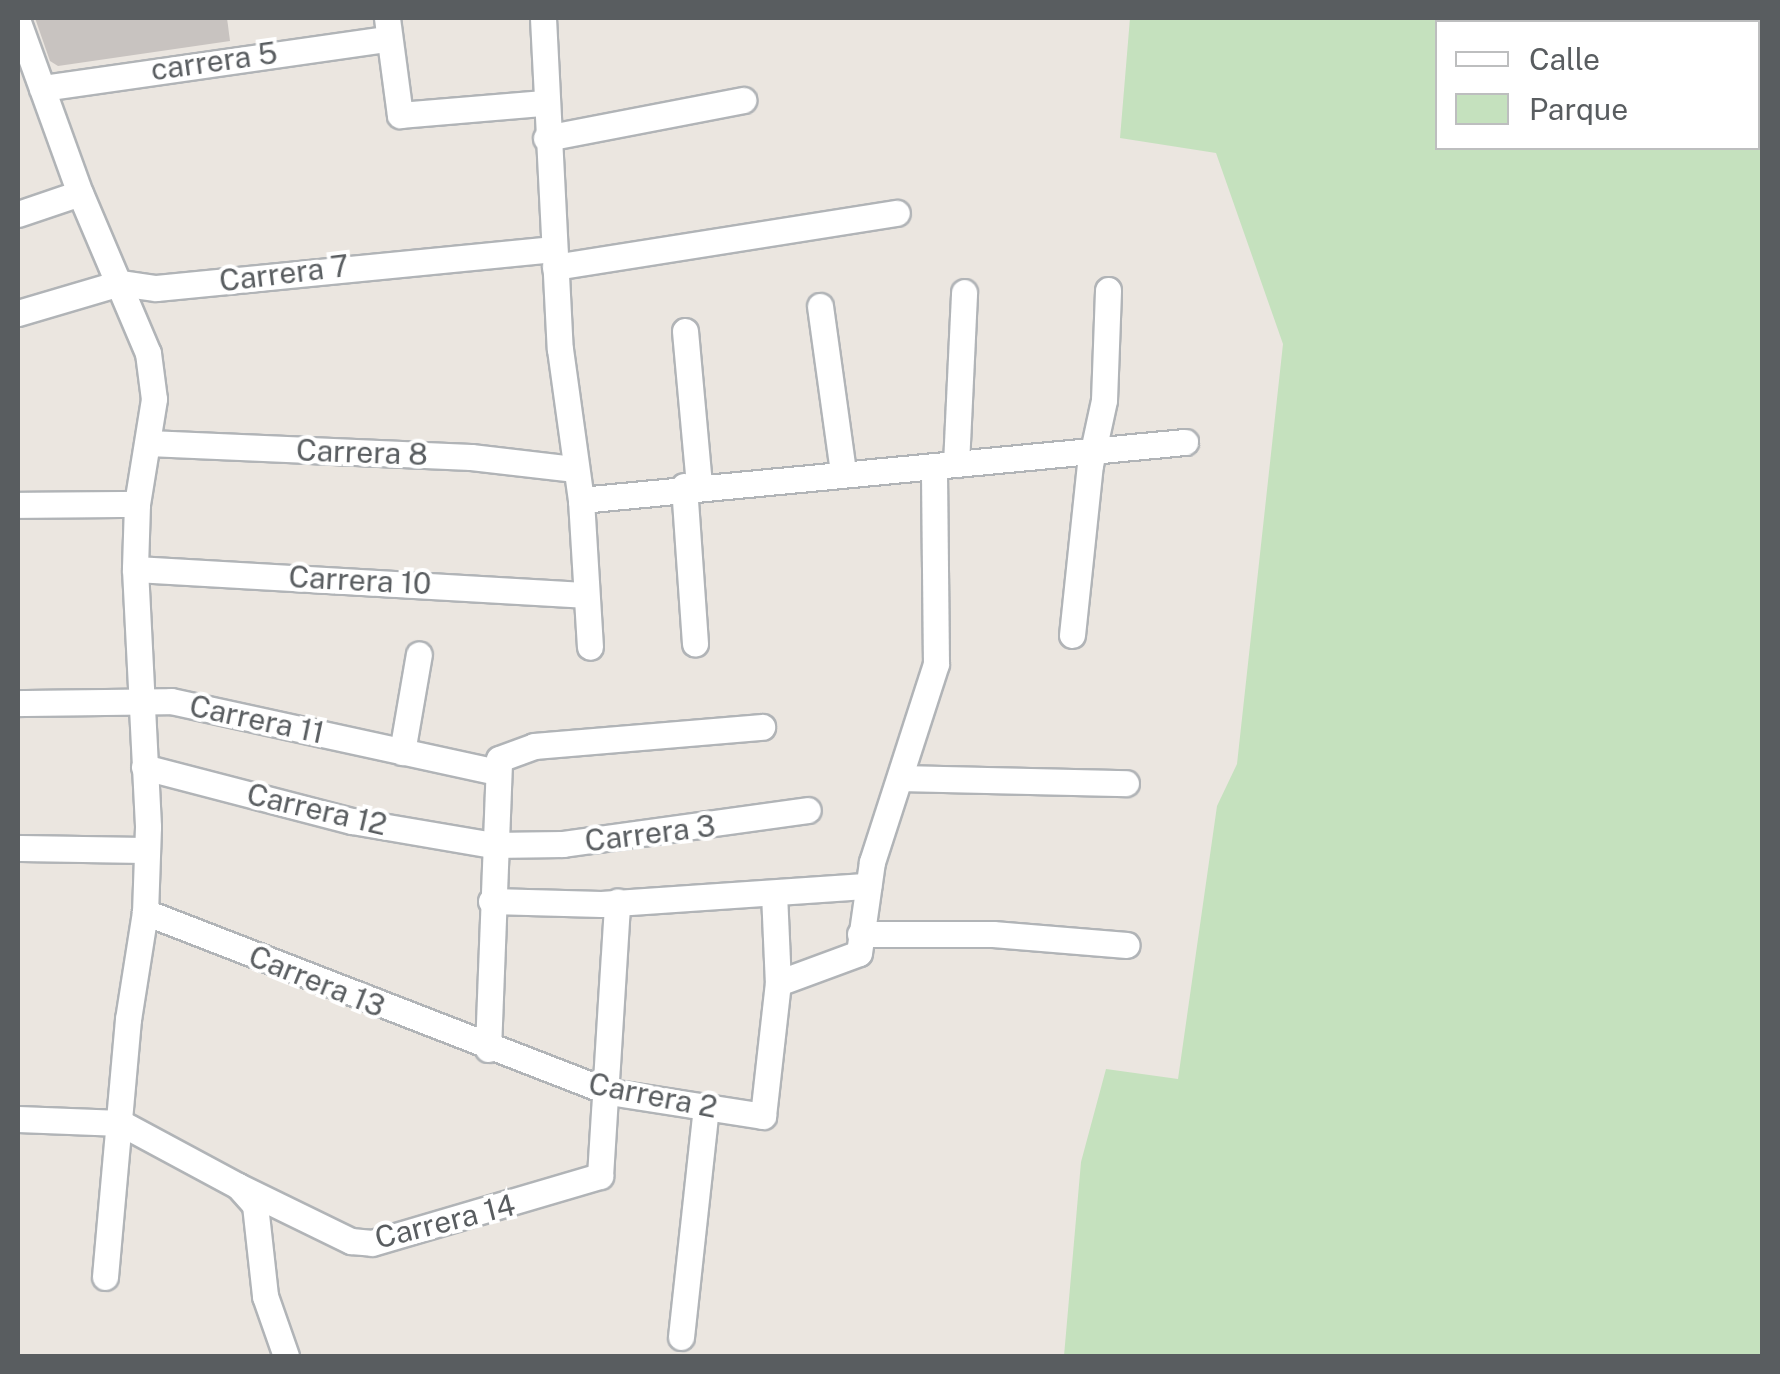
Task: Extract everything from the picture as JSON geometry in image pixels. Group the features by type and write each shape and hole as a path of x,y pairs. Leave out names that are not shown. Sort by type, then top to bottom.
{"street":[{"path":"552,18 543,18 546,138 554,258 581,500 590,647"},
{"path":"387,28 400,115 544,104"},
{"name":"carrera 5","path":"42,88 387,28"},
{"path":"20,37 148,353 154,400 136,504 135,568 147,850 145,912 128,1019 105,1277"},
{"path":"546,138 744,100"},
{"path":"18,214 80,193"},
{"name":"Carrera 7","path":"18,312 120,283 156,288 554,258 898,213"},
{"path":"1072,635 1092,448 1104,400 1108,290"},
{"path":"774,893 778,983 859,953 868,886 936,664 945,466 964,292"},
{"path":"820,306 843,470"},
{"path":"685,331 696,644"},
{"path":"581,500 843,470 945,466 1092,448 1185,442"},
{"name":"Carrera 8","path":"148,444 471,457 575,469"},
{"path":"18,505 136,504"},
{"name":"Carrera 10","path":"135,568 584,594"},
{"path":"402,752 419,654"},
{"name":"Carrera 11","path":"18,703 171,701 494,771"},
{"path":"488,1049 494,771 507,752 534,746 762,727"},
{"name":"Carrera 12","path":"144,767 352,821 492,845"},
{"path":"902,778 1126,783"},
{"name":"Carrera 3","path":"492,845 563,844 808,810"},
{"path":"18,848 147,850"},
{"path":"491,902 618,902 868,886"},
{"path":"610,1092 618,902"},
{"name":"Carrera 13","path":"145,912 488,1049"},
{"path":"860,934 993,934 1126,945"},
{"name":"Carrera 2","path":"488,1049 610,1092 763,1116 778,983"},
{"name":"Carrera 14","path":"121,1123 351,1241 372,1243 600,1176 610,1092"},
{"path":"681,1338 706,1107"},
{"path":"18,1118 121,1123"},
{"path":"238,1186 255,1205 265,1296 286,1356"}],"green space":[{"path":"1130,18 1762,18 1762,1356 1064,1356 1081,1162 1106,1069 1178,1079 1217,806 1237,764 1283,344 1216,153 1120,138"}],"building":[{"path":"35,18 227,18 230,41 58,66 50,61"}]}
